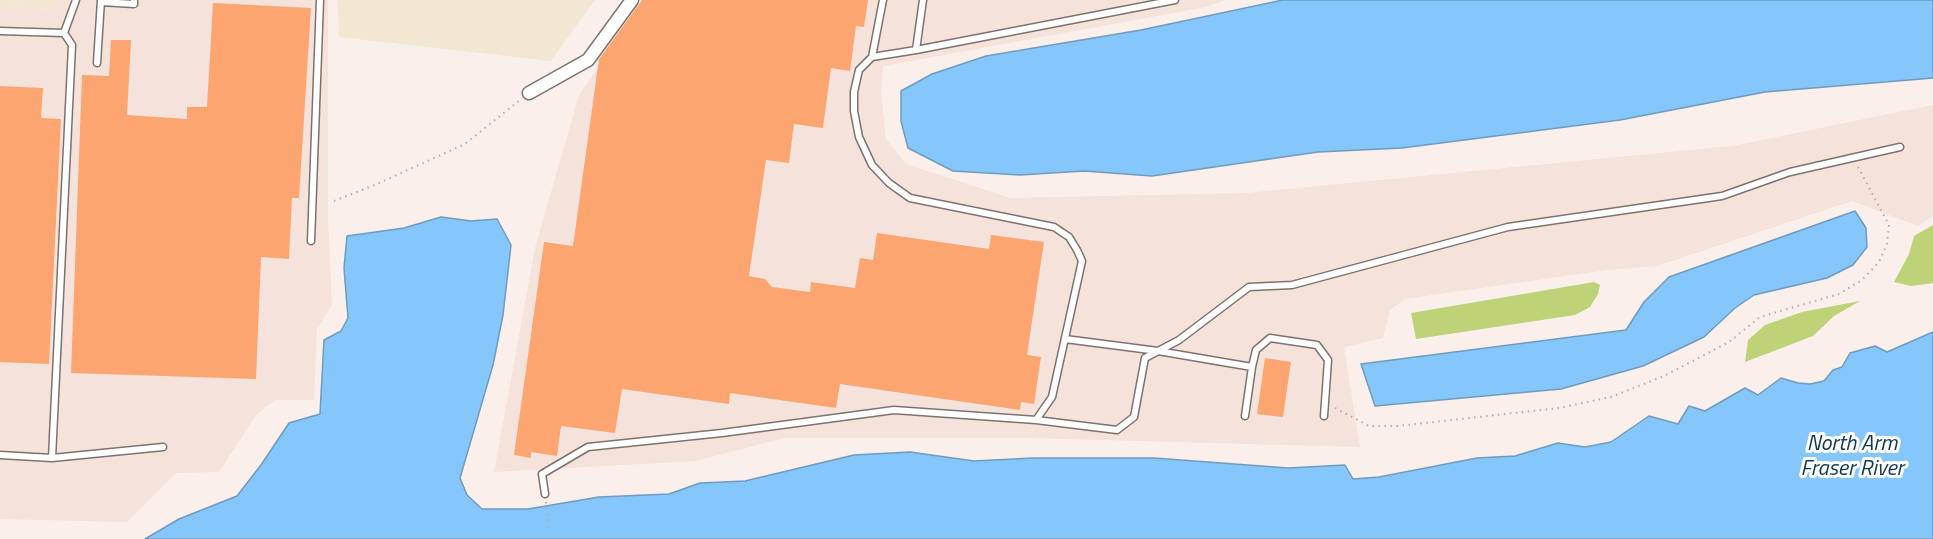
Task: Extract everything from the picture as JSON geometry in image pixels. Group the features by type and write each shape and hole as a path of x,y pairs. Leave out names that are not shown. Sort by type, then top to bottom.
{"street":[{"path":"530,93 588,60 632,0"}],"lane":[{"path":"64,33 76,0"},
{"path":"97,63 101,1 134,4 134,0"},
{"path":"311,240 320,0"},
{"path":"883,0 872,57 859,70 854,92 854,111 859,137 872,165 889,183 910,198 1054,227 1069,237 1082,261 1052,397 1036,420"},
{"path":"916,50 923,0"},
{"path":"872,57 1175,0"},
{"path":"0,31 64,33"},
{"path":"52,458 72,45 64,33"},
{"path":"545,494 542,474 588,447 722,433 894,410 1036,420 1117,430 1134,417 1145,358 1179,340 1249,287 1292,285 1508,227 1722,196 1790,172 1900,147"},
{"path":"1245,417 1256,350 1270,338 1317,345 1328,360 1324,416"},
{"path":"1065,339 1158,351 1252,367"},
{"path":"0,455 52,458 163,447"}],"path":[{"path":"334,201 465,144 530,93"},
{"path":"1325,403 1369,426 1398,426 1559,408 1611,397 1664,376 1729,342 1760,317 1839,294 1862,280 1873,268 1887,244 1889,225 1880,204 1853,158"},
{"path":"545,494 548,527"}],"shaded area":[{"path":"0,0 56,0 56,9 0,7"},
{"path":"56,0 328,0 328,221 332,305 317,329 314,400 275,400 256,415 219,472 176,473 127,522 0,519 0,7 56,9"},
{"path":"338,0 595,0 551,61 339,37"},
{"path":"646,0 1225,0 1206,7 883,66 881,92 886,139 906,164 1011,198 1246,193 1732,146 1933,105 1933,216 1918,226 1852,201 1657,266 1607,270 1405,299 1390,310 1383,338 1344,347 1360,447 1029,438 785,438 695,461 494,472 535,248 579,95"}],"green space":[{"path":"1933,225 1933,283 1911,286 1894,282 1909,254 1914,236"},
{"path":"1594,282 1600,285 1598,294 1590,307 1575,315 1416,339 1411,313"},
{"path":"1860,301 1834,316 1813,336 1745,362 1748,340 1765,325 1802,312"}],"water":[{"path":"1283,0 1933,0 1933,78 1765,92 1620,120 1402,148 1318,152 1152,176 1084,171 1020,175 953,171 908,148 901,121 901,91 932,74 986,56 1141,30"},
{"path":"1855,211 1866,228 1867,247 1853,265 1827,278 1754,295 1735,308 1704,337 1643,366 1561,389 1375,406 1361,364 1626,330 1644,302 1669,277"},
{"name":"North Arm Fraser River","path":"441,217 471,221 497,219 511,245 503,315 493,365 460,478 467,495 482,509 528,509 599,497 669,494 700,483 745,481 854,455 910,452 974,461 1033,458 1154,458 1288,468 1345,465 1353,479 1379,477 1477,458 1515,456 1558,443 1585,447 1611,442 1649,416 1678,424 1689,406 1705,411 1745,388 1758,395 1781,378 1810,384 1824,381 1833,370 1842,367 1850,353 1875,346 1887,352 1933,332 1933,539 145,539 179,519 237,496 289,423 320,414 324,340 341,331 348,318 344,268 347,236 404,228"}],"building":[{"path":"642,0 868,0 864,27 856,26 850,71 831,68 823,128 794,124 789,163 766,160 749,276 765,279 772,287 810,292 811,282 855,288 860,258 873,260 877,233 989,249 991,235 1044,242 1027,355 1041,357 1034,404 1021,402 1020,410 840,384 836,408 730,393 729,404 622,389 615,433 561,426 557,456 531,452 531,458 514,455 544,242 573,246 599,59"},
{"path":"213,3 311,8 299,198 292,198 289,259 261,257 256,379 71,373 82,75 109,76 111,40 131,40 127,115 187,119 187,107 207,107"},
{"path":"0,86 43,88 41,118 61,119 49,364 0,362"},
{"path":"1265,358 1291,362 1283,417 1257,414"}]}
